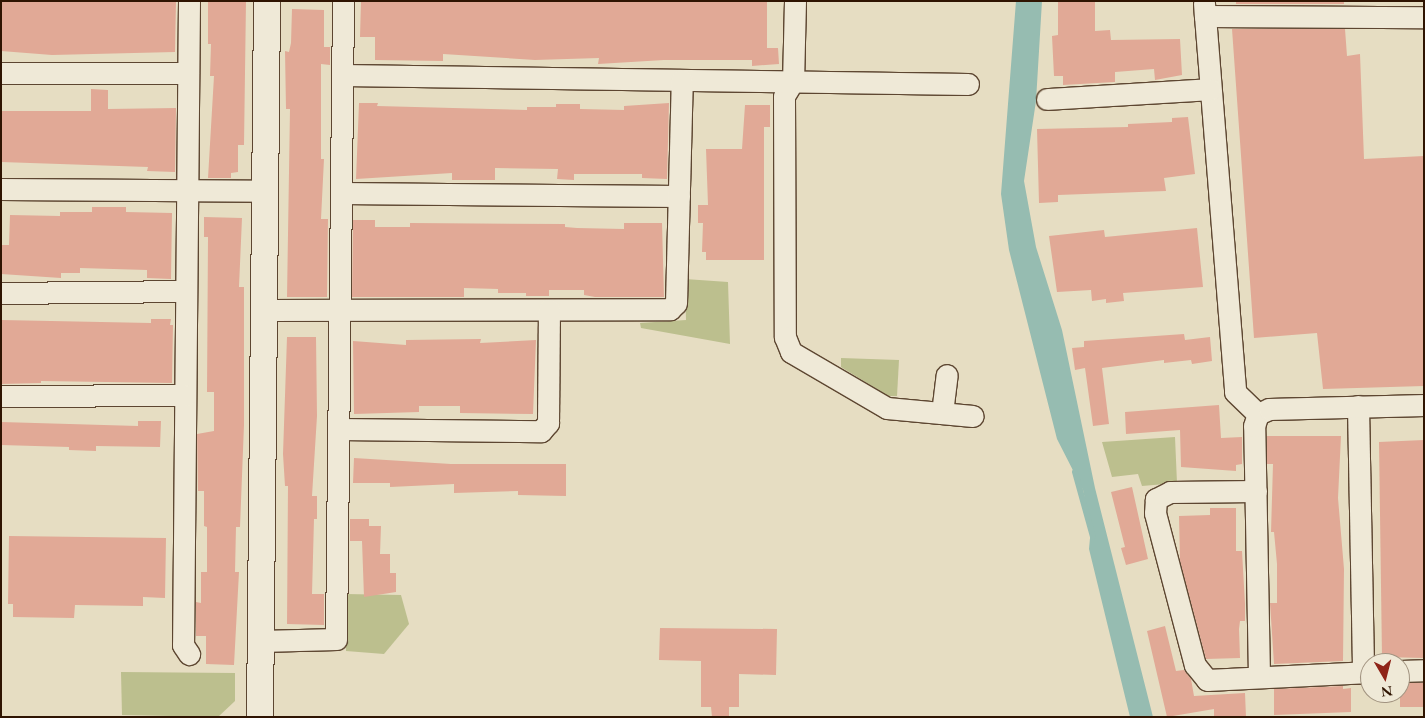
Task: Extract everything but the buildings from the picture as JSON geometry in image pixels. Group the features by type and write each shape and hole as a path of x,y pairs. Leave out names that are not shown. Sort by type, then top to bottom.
{"street":[{"path":"189,1 183,645 189,654"},
{"path":"260,717 267,1"},
{"path":"261,641 336,639 343,1"},
{"path":"795,1 793,82 784,96 785,337 791,352 886,408 973,416"},
{"path":"1258,414 1235,392 1204,9 1424,17"},
{"path":"1,73 188,73"},
{"path":"342,75 968,84"},
{"path":"264,310 670,309 676,304 682,80"},
{"path":"1047,100 1210,90"},
{"path":"1,189 266,191"},
{"path":"341,193 679,196"},
{"path":"1,293 186,291"},
{"path":"338,430 542,431 548,423 549,310"},
{"path":"942,413 947,375"},
{"path":"1,396 185,395"},
{"path":"1259,676 1254,426 1258,414 1269,409 1424,405"},
{"path":"1358,406 1365,653"},
{"path":"1256,491 1170,492 1156,499 1155,513 1195,665 1207,680 1360,672"},
{"path":"1410,671 1424,670"}],"green space":[{"path":"685,279 728,282 730,344 641,328 640,323 686,320"},
{"path":"841,358 899,360 897,396 888,396 841,367"},
{"path":"1175,437 1177,483 1142,486 1138,474 1112,477 1102,442"},
{"path":"345,594 401,595 409,624 384,654 346,651"},
{"path":"121,672 235,673 235,701 218,717 122,715"}],"water":[{"path":"1016,1 1042,1 1036,101 1024,181 1036,247 1062,330 1095,488 1153,717 1130,717 1089,549 1091,527 1083,490 1057,439 1009,250 1001,194"}],"waterway":[{"path":"1075,472 1093,537"}]}
